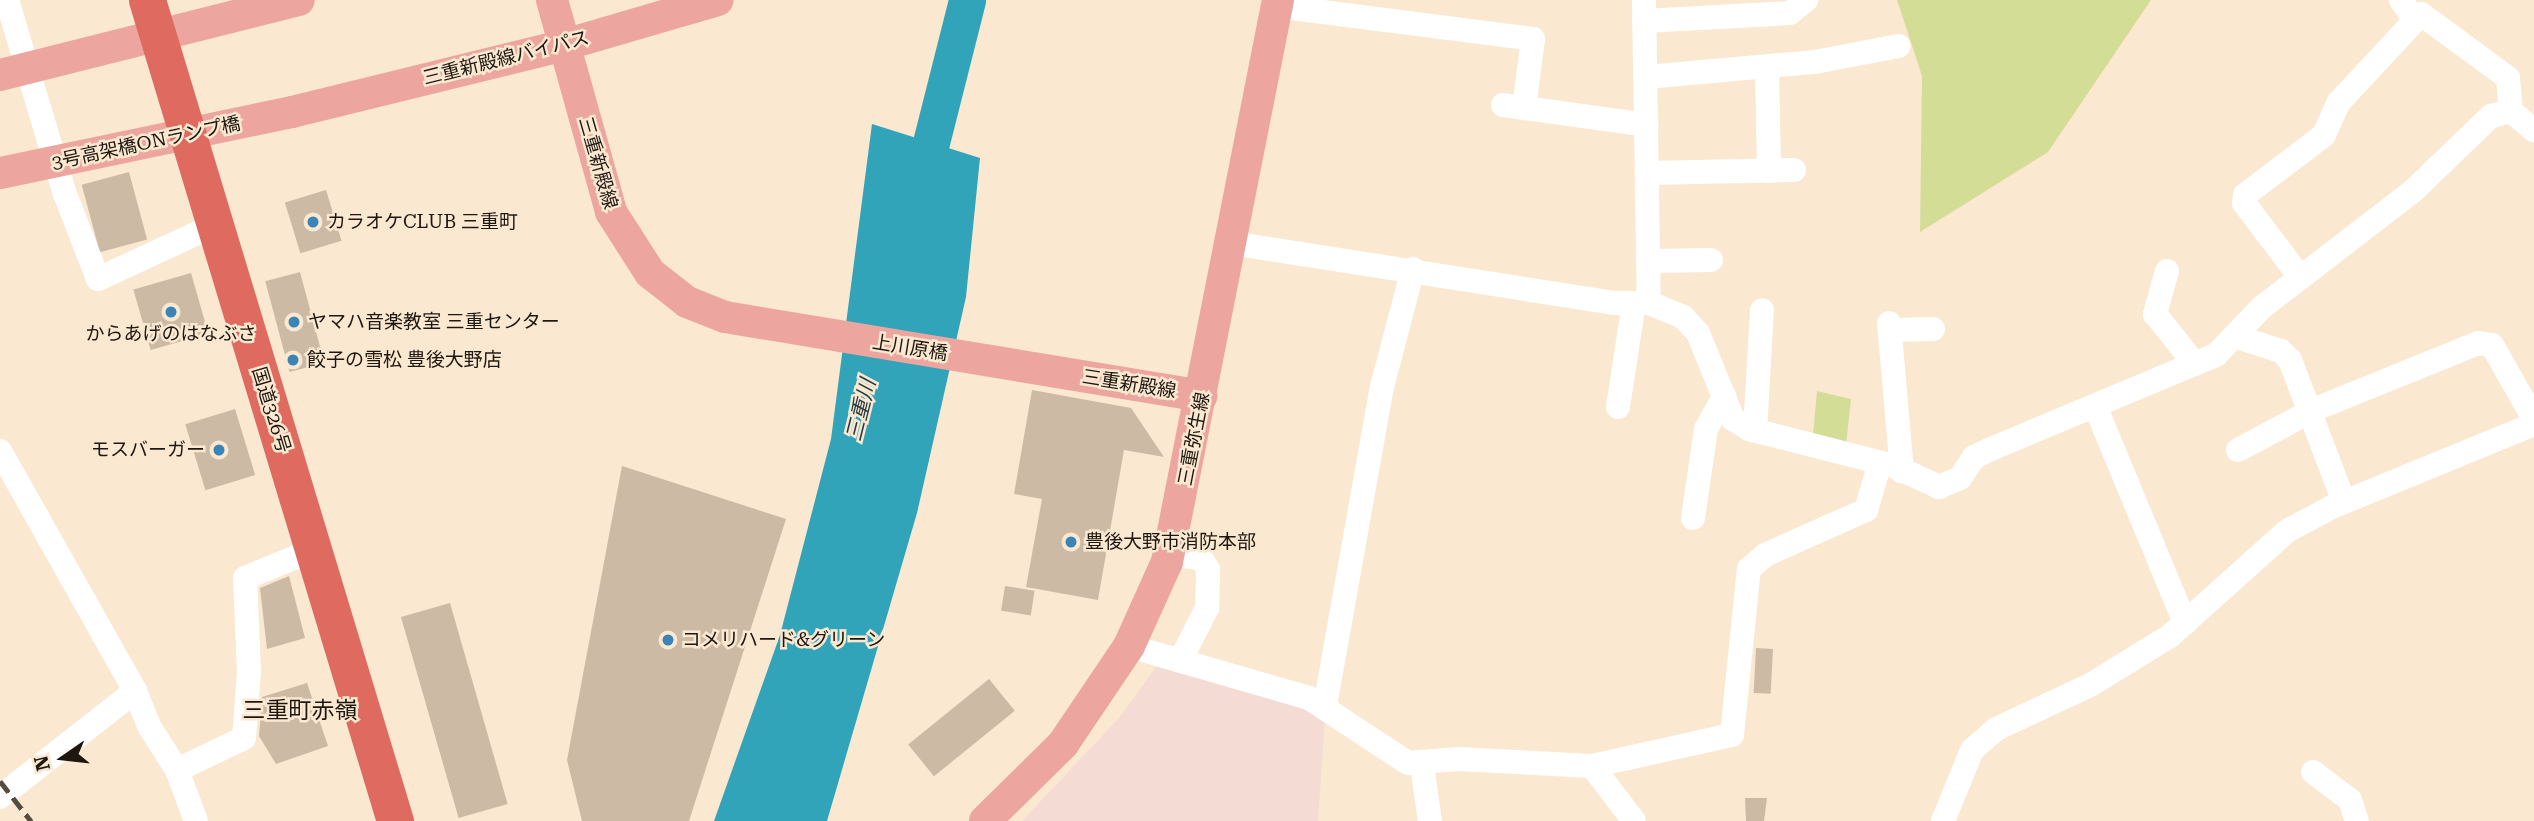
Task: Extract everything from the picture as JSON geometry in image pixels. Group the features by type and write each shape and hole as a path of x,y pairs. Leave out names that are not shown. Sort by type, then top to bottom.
{"highway":[{"name":"国道326号","path":"147,0 395,821"}],"main road":[{"path":"0,75 299,0"},
{"name":"三重新殿線","path":"552,0 609,205 630,246 656,279 709,312 849,337"},
{"name":"三重新殿線バイパス","path":"292,112 564,45 718,0"},
{"name":"三重弥生線","path":"985,821 1063,744 1129,646 1169,555 1277,3"},
{"name":"3号高架橋ONランプ橋","path":"0,173 292,112"},
{"name":"上川原橋","path":"849,337 972,358"},
{"name":"三重新殿線","path":"972,358 1202,396"}],"street":[{"path":"8,0 65,194 98,279 215,225"},
{"path":"1618,407 1651,261 1644,10 1790,13 1806,0"},
{"path":"1277,3 1533,39 1514,106 1647,125"},
{"path":"2300,276 2244,203 2245,195 2324,135 2339,102 2408,10 2421,14 2508,78 2511,111 2534,130"},
{"path":"1646,77 1767,66 1898,46"},
{"path":"1767,66 1769,171"},
{"path":"1231,243 1641,303 1683,317 1698,333 1733,419 1755,431 1891,467 1939,487 1960,478 1974,457 2096,408 2195,364 2237,337 2300,276 2414,190 2491,116 2511,111"},
{"path":"1648,173 1794,170"},
{"path":"1651,261 1711,260"},
{"path":"1325,706 1382,387 1413,269"},
{"path":"2166,271 2155,314 2195,364"},
{"path":"1755,431 1762,310"},
{"path":"1129,646 1325,706 1408,763 1422,765 1459,759 1592,766 1732,735 1749,569 1765,555 1866,510 1891,467 1890,326 1933,329"},
{"path":"2237,337 2281,351 2290,360 2313,410 2344,502"},
{"path":"1943,821 1972,750 1996,729 2092,684 2185,623 2287,531 2344,502 2534,421 2492,345 2478,343 2313,410 2238,450"},
{"path":"1693,518 1706,429 1724,396"},
{"path":"2096,408 2185,623"},
{"path":"0,451 135,691 149,726 177,770 196,821"},
{"path":"177,770 244,738 249,672 245,578 313,550"},
{"path":"1169,555 1201,558 1208,569 1207,608 1181,661"},
{"path":"0,797 135,691"},
{"path":"1422,765 1430,821"},
{"path":"1592,766 1634,821"},
{"path":"2313,772 2350,800 2357,821"}],"shaded area":[{"path":"1157,666 1269,695 1325,717 1318,821 1022,821 1119,718"}],"green space":[{"path":"1897,0 2151,0 2048,152 1920,232 1922,76"},
{"path":"1817,391 1851,399 1846,445 1813,435"}],"water":[{"path":"872,124 980,158 966,297 917,513 827,821 714,821 780,635 831,439"}],"building":[{"path":"129,172 147,240 100,252 82,185"},
{"name":"カラオケCLUB 三重町","path":"326,190 341,241 300,253 285,203"},
{"name":"ヤマハ音楽教室 三重センター","path":"300,272 324,363 290,372 265,281"},
{"name":"からあげのはなぶさ","path":"191,273 208,334 151,350 133,290"},
{"name":"豊後大野市消防本部","path":"1032,390 1131,408 1164,457 1124,450 1098,600 1026,587 1042,499 1014,494"},
{"name":"モスバーガー","path":"235,409 255,475 205,490 185,424"},
{"name":"コメリハード&グリーン","path":"622,466 786,519 689,821 582,821 567,760"},
{"path":"289,576 305,638 267,649 260,588"},
{"path":"1005,586 1035,591 1031,615 1001,611"},
{"path":"450,603 508,804 459,818 401,617"},
{"path":"1756,648 1773,649 1771,694 1754,693"},
{"path":"989,679 1015,711 934,776 908,744"},
{"path":"307,683 328,746 276,764 259,736 262,697"},
{"path":"1745,798 1767,798 1764,821 1746,821"}],"waterway":[{"name":"三重川","path":"919,190 967,0"}],"railway":[{"path":"0,781 31,821"}],"place":[{"name":"カラオケCLUB 三重町","path":"313,222"},
{"name":"からあげのはなぶさ","path":"171,312"},
{"name":"ヤマハ音楽教室 三重センター","path":"294,322"},
{"name":"餃子の雪松 豊後大野店","path":"293,360"},
{"name":"モスバーガー","path":"219,450"},
{"name":"豊後大野市消防本部","path":"1071,542"},
{"name":"コメリハード&グリーン","path":"668,640"}],"district":[{"name":"三重町赤嶺","path":"300,711"}]}
